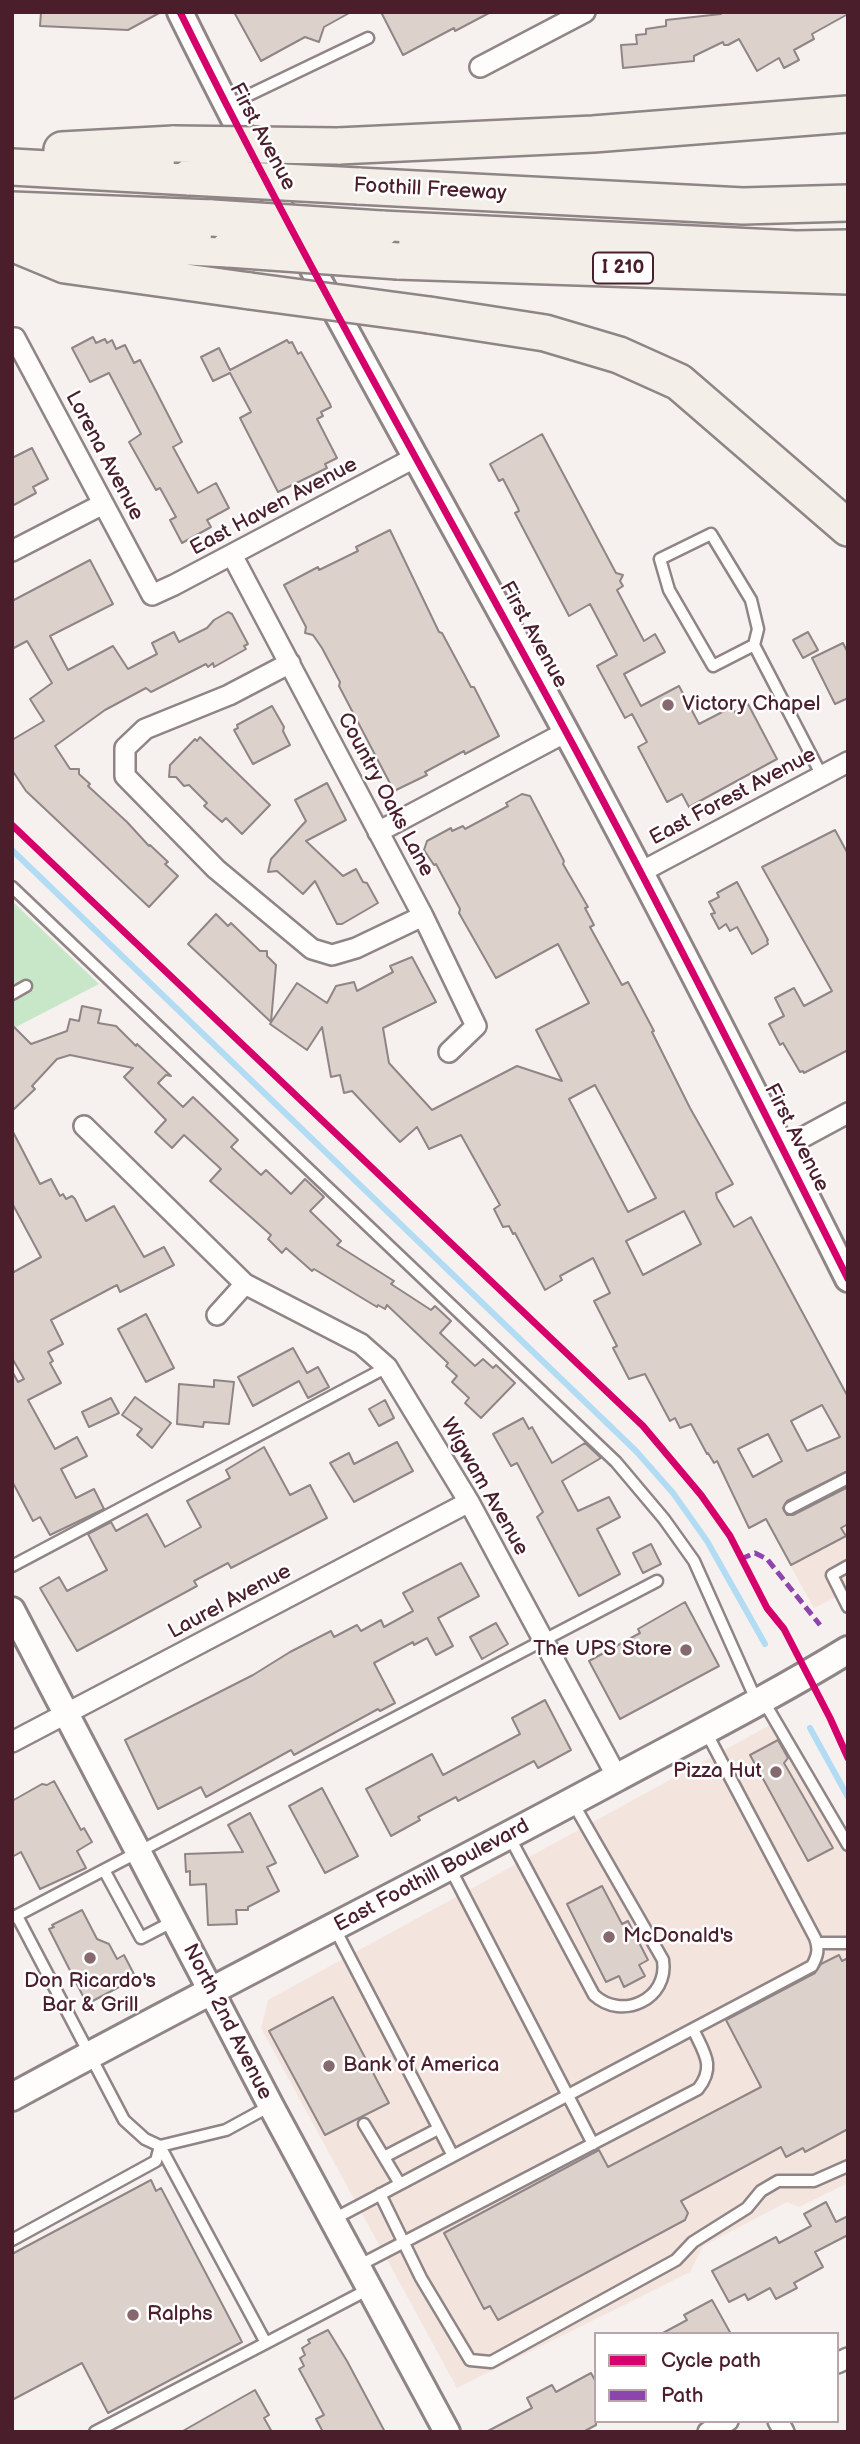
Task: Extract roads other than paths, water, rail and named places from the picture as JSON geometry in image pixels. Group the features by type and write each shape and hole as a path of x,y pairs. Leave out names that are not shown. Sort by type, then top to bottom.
{"highway":[{"path":"12,153 174,144 338,146 593,134 848,114"},
{"name":"Foothill Freeway","path":"12,167 202,199 370,208 848,203"},
{"path":"12,191 370,208 796,249 848,248"},
{"path":"12,210 202,199"},
{"path":"12,240 65,265 545,333 619,355 679,382 848,528"},
{"name":"I 210","path":"12,240 229,249 398,261 848,276"}],"main road":[{"name":"East Foothill Boulevard","path":"12,2097 450,1868 837,1657"}],"street":[{"name":"First Avenue","path":"180,12 226,106 337,316 566,732 783,1148 848,1279"},
{"path":"480,67 584,12"},
{"name":"Lorena Avenue","path":"14,338 152,595"},
{"name":"East Haven Avenue","path":"152,595 416,457"},
{"path":"12,551 103,505"},
{"name":"Country Oaks Lane","path":"232,555 423,916 476,1026 449,1052"},
{"path":"290,663 229,695 145,729 125,748 125,776 216,869 312,949 332,955 356,948 423,916"},
{"path":"378,832 566,732"},
{"name":"East Forest Avenue","path":"639,873 848,762"},
{"path":"783,1148 848,1114"},
{"name":"Wigwam Avenue","path":"84,1126 245,1284 361,1343 387,1367 469,1502 617,1777"},
{"path":"217,1315 245,1284"},
{"name":"Laurel Avenue","path":"12,1742 469,1502"},
{"name":"North 2nd Avenue","path":"12,1610 271,2106 447,2432"},
{"path":"708,2432 724,2423"}],"lane":[{"path":"226,106 368,38"},
{"path":"754,645 713,666 669,590 660,558 711,534 751,600 758,629 754,645 822,776"},
{"path":"12,887 616,1462 664,1519 694,1561 763,1699 848,1845"},
{"path":"12,994 26,986"},
{"path":"12,1566 387,1367"},
{"path":"790,1508 848,1478"},
{"path":"848,1566 832,1575 848,1607"},
{"path":"266,2343 160,2146 145,2139 124,2120 14,1917 657,1581"},
{"path":"332,2220 813,1966 817,1956 817,1943 705,1730"},
{"path":"509,1836 594,1995 611,2006 627,2007 653,1996 665,1971 663,1960 572,1802"},
{"path":"450,1868 593,2144"},
{"path":"104,1870 141,1938 175,1921"},
{"path":"334,1928 453,2156"},
{"path":"817,1943 848,1943"},
{"path":"357,2266 698,2089 706,2078 708,2068 706,2056 693,2029"},
{"path":"160,2146 226,2130 271,2106"},
{"path":"364,2124 400,2184"},
{"path":"384,2158 438,2129"},
{"path":"12,2240 156,2161 160,2146"},
{"path":"380,2194 421,2278 470,2360 491,2362 676,2260 694,2242 747,2208 761,2191 778,2182 814,2181 848,2166"},
{"path":"95,2432 369,2289"}],"waterway":[{"path":"12,850 636,1451 673,1493 707,1541 765,1644"},
{"path":"810,1728 848,1797"}],"place":[{"name":"Victory Chapel","path":"668,705"},
{"name":"The UPS Store","path":"686,1650"},
{"name":"Pizza Hut","path":"776,1772"},
{"name":"McDonald's","path":"609,1937"},
{"name":"Don Ricardo's Bar & Grill","path":"90,1958"},
{"name":"Bank of America","path":"329,2066"},
{"name":"Ralphs","path":"133,2315"}]}
